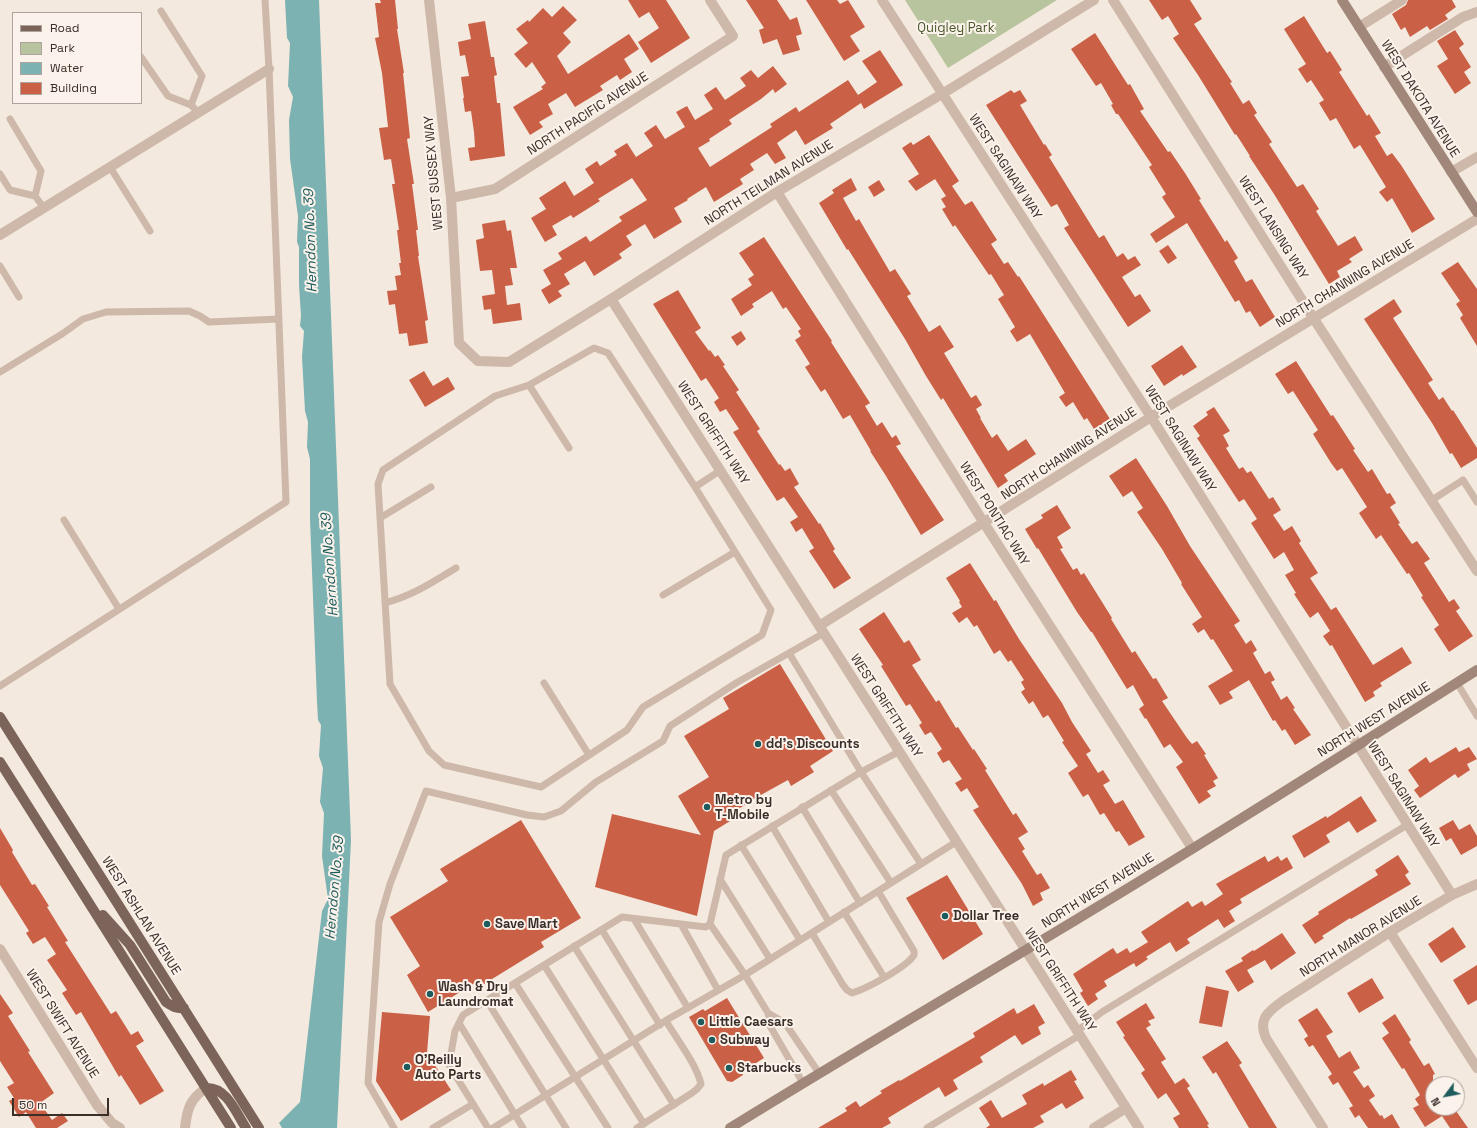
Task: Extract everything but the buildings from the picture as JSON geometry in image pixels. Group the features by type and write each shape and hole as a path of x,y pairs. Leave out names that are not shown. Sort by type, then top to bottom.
{"main road":[{"name":"WEST DAKOTA AVENUE","path":"1342,0 1477,212"},
{"name":"NORTH WEST AVENUE","path":"730,1128 819,1073 1026,950 1357,746 1477,670"},
{"name":"WEST ASHLAN AVENUE","path":"0,717 259,1128"},
{"path":"0,762 231,1128"},
{"path":"84,894 130,945 166,1002 176,1008 184,1008"},
{"path":"206,1088 212,1088 225,1094 246,1128"}],"street":[{"name":"WEST SUSSEX WAY","path":"429,0 451,198 459,343"},
{"name":"NORTH PACIFIC AVENUE","path":"451,198 495,189 733,36 710,0"},
{"name":"WEST SAGINAW WAY","path":"882,0 1151,417 1452,895"},
{"name":"NORTH TEILMAN AVENUE","path":"459,343 478,361 509,362 611,299 776,192 942,94 1094,0"},
{"name":"WEST LANSING WAY","path":"1113,0 1314,319 1477,571"},
{"path":"1359,26 1402,0"},
{"path":"1384,67 1463,17 1477,12"},
{"path":"0,235 110,167 195,109 269,69"},
{"path":"1451,172 1477,157"},
{"name":"WEST PONTIAC WAY","path":"776,192 984,523 1192,848"},
{"name":"NORTH CHANNING AVENUE","path":"822,629 984,523 1151,417 1477,219"},
{"name":"WEST GRIFFITH WAY","path":"611,299 1139,1128"},
{"name":"NORTH MANOR AVENUE","path":"1323,1128 1267,1040 1264,1034 1264,1019 1268,1013 1279,1004 1390,932 1452,895 1477,884"},
{"path":"1390,932 1477,1068"},
{"name":"WEST SWIFT AVENUE","path":"0,949 97,1105 112,1123 120,1128"},
{"path":"185,1128 190,1103 197,1094 206,1088"},
{"path":"1094,1128 1126,1108"}],"lane":[{"path":"0,686 286,502 265,0"},
{"path":"142,58 168,96 195,109 202,76 162,11"},
{"path":"10,119 41,171 35,196"},
{"path":"110,167 150,232"},
{"path":"0,174 10,190 35,196 44,208"},
{"path":"0,266 19,297"},
{"path":"0,372 62,334 83,319 106,312 189,311 209,322 279,319"},
{"path":"594,348 608,353 695,487 771,610 762,636 643,707 626,730 541,787 444,765 429,751 390,684 378,484 383,470 494,396 529,385 594,348"},
{"path":"529,385 569,448"},
{"path":"695,487 721,470"},
{"path":"1432,500 1463,480 1477,502"},
{"path":"380,518 431,487"},
{"path":"64,520 119,609"},
{"path":"663,595 735,552"},
{"path":"385,603 415,592 456,568"},
{"path":"394,1128 368,1083 379,922 390,884 426,791 527,815 544,817 561,811 596,782 663,741 670,726 736,683 789,653 822,629"},
{"path":"789,653 861,772 921,864"},
{"path":"544,683 589,755"},
{"path":"1457,683 1477,716"},
{"path":"488,1128 449,1065 455,1031 463,1015 622,917 706,927 710,924 726,854 861,772 900,751"},
{"path":"831,790 891,883"},
{"path":"802,807 860,903"},
{"path":"927,1128 1078,1033 1109,1008 1407,825"},
{"path":"772,826 829,922"},
{"path":"493,1128 633,1041 812,933 956,842"},
{"path":"741,845 800,940"},
{"path":"720,879 770,958"},
{"path":"812,933 847,990 852,993 884,977 907,963 914,955 911,945 878,891"},
{"path":"844,912 884,977"},
{"path":"634,919 688,1008"},
{"path":"681,924 718,990"},
{"path":"710,924 745,974 768,1013 770,1026 803,1083"},
{"path":"602,930 663,1023 695,1067 701,1084 697,1089 674,1105 637,1128"},
{"path":"574,946 674,1105"},
{"path":"544,965 644,1124"},
{"path":"515,983 608,1128"},
{"path":"487,1001 566,1128"},
{"path":"768,1013 785,1023 819,1073"},
{"path":"459,1023 523,1128"},
{"path":"433,1128 473,1104"}],"green space":[{"name":"Quigley Park","path":"905,0 1057,0 948,68"}],"water":[{"name":"Herndon No. 39","path":"285,0 319,0 351,840 337,1128 282,1128 279,1123 300,1102 322,911 328,899 322,856 324,813 320,802 323,768 319,756 321,725 318,720 317,702 310,519 310,459 307,447 308,422 305,411 302,357 304,331 300,326 299,247 297,242 298,216 290,159 289,120 293,97 288,86 290,43 287,38"}],"place":[{"name":"dd's Discounts","path":"758,744"},
{"name":"Metro by T-Mobile","path":"707,807"},
{"name":"Dollar Tree","path":"945,916"},
{"name":"Save Mart","path":"487,924"},
{"name":"Wash & Dry Laundromat","path":"430,994"},
{"name":"Little Caesars","path":"701,1022"},
{"name":"Subway","path":"712,1040"},
{"name":"O'Reilly Auto Parts","path":"407,1067"},
{"name":"Starbucks","path":"729,1068"}]}
